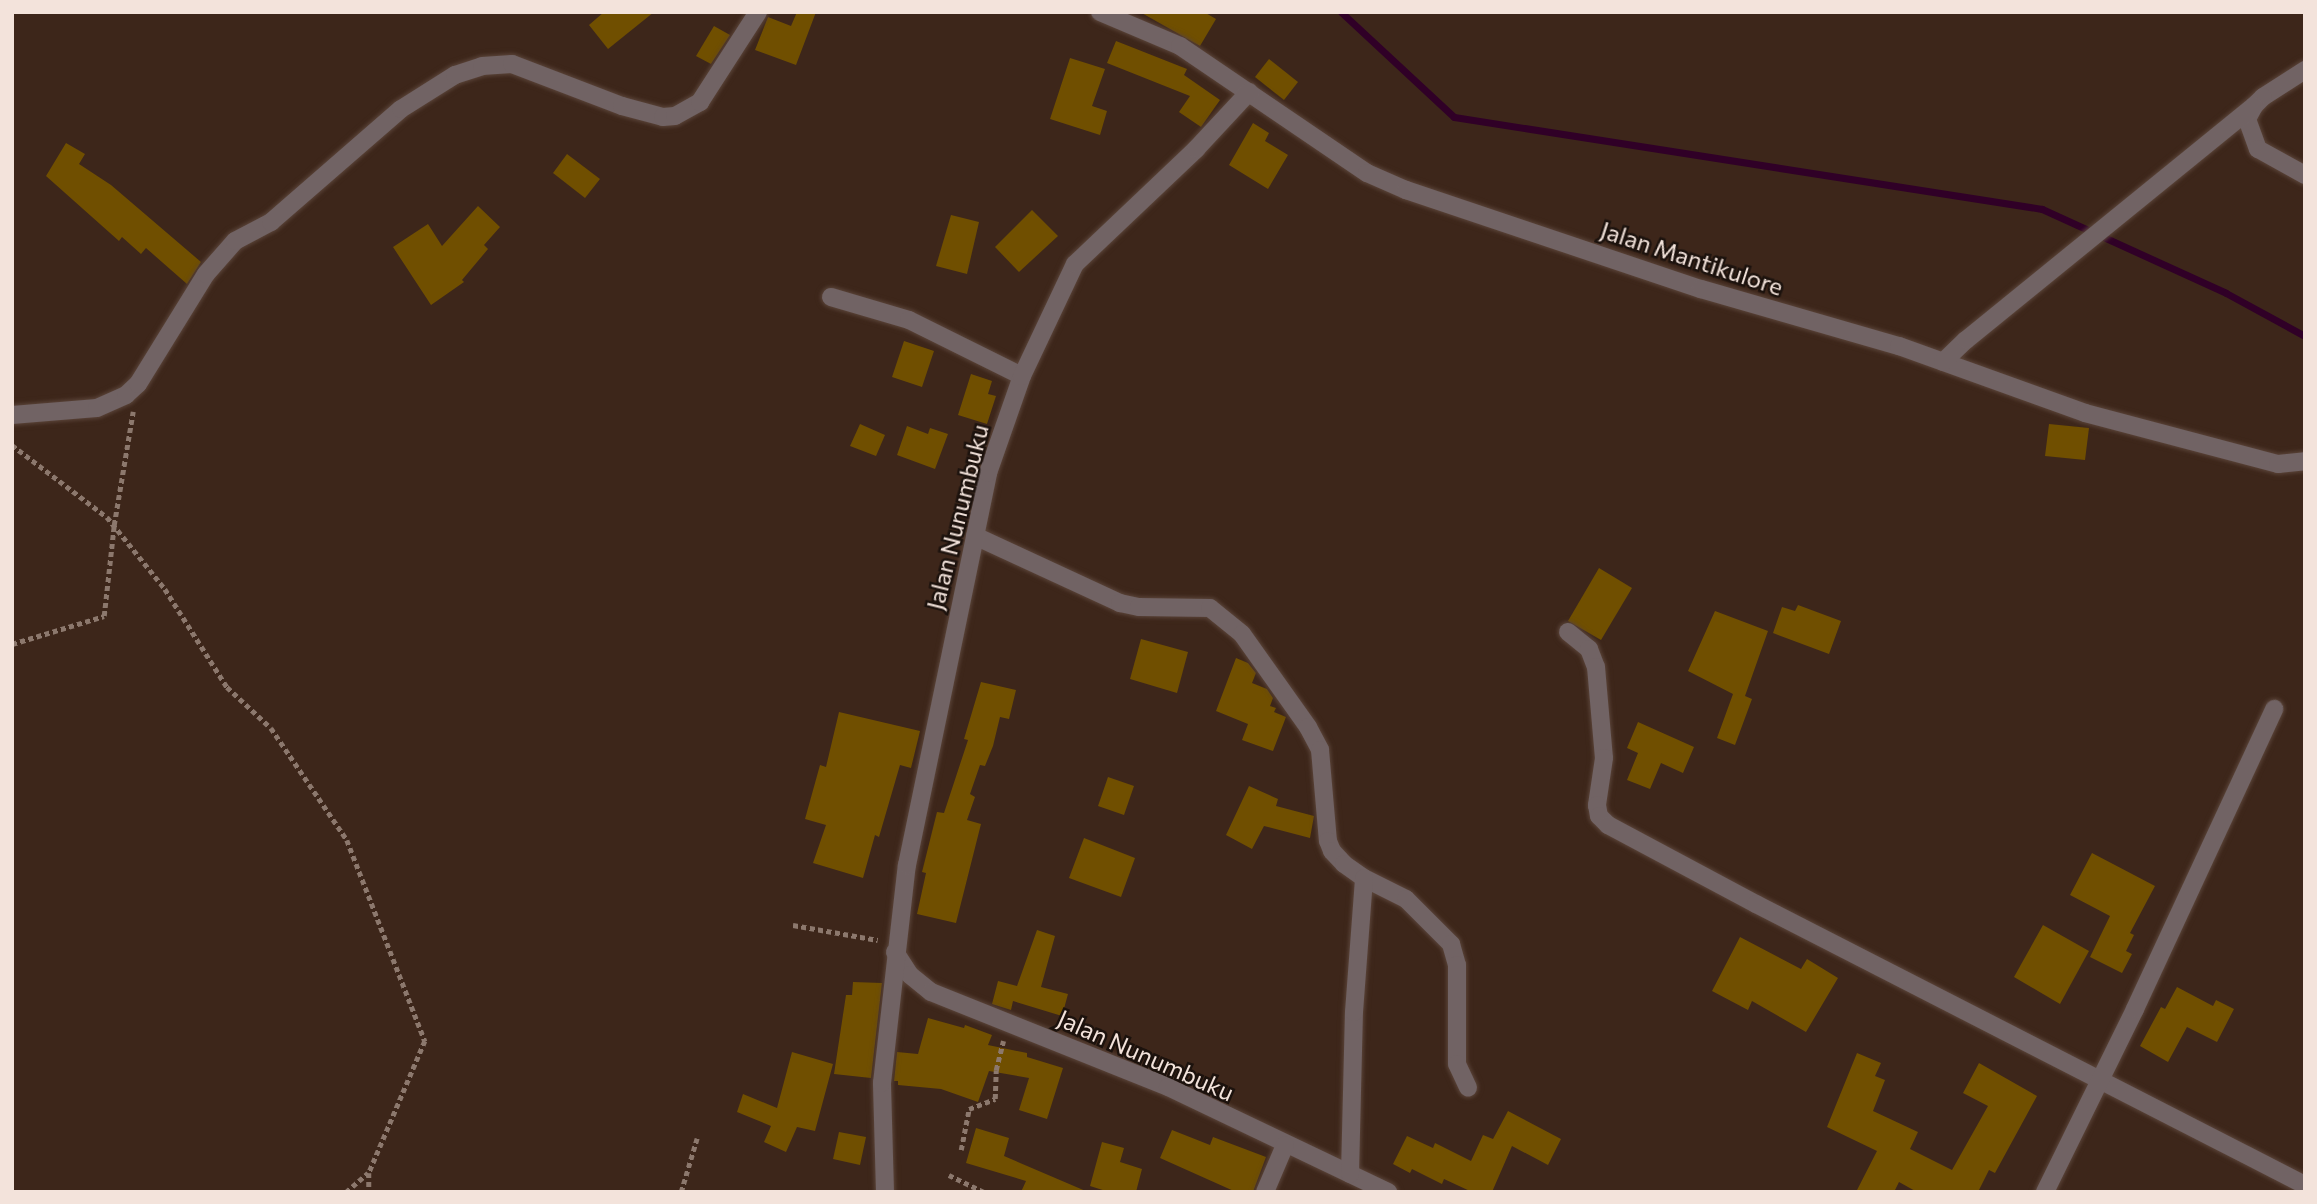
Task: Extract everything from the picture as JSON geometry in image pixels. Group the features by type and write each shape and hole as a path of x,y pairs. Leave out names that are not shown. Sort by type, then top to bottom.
{"street":[{"path":"12,415 97,408 114,402 138,384 206,274 235,242 271,222 401,108 455,75 482,66 512,64 622,106 663,117 675,116 700,102 758,12"},
{"name":"Jalan Mantikulore","path":"1100,12 1180,46 1367,173 1406,190 1701,289 1943,362 2085,413 2278,464 2305,461"},
{"path":"1943,362 1966,340 2282,83 2305,70"},
{"name":"Jalan Nunumbuku","path":"885,1192 882,1083 896,947 910,852 988,473 1022,376 1075,264 1196,149 1250,92"},
{"path":"2254,106 2248,119 2250,132 2258,149 2305,175"},
{"path":"831,297 909,320 1022,376"},
{"path":"975,536 1120,603 1139,607 1210,608 1242,634 1314,738 1324,768 1328,841 1338,859 1364,878 1406,899 1451,944 1457,965 1457,1064 1468,1088"},
{"path":"1568,632 1588,649 1597,667 1604,758 1597,805 1604,822 1756,904 2305,1185"},
{"path":"2045,1192 2274,709"},
{"path":"1350,1174 1354,1012 1364,878"},
{"name":"Jalan Nunumbuku","path":"896,947 910,975 931,992 1168,1087 1388,1192"},
{"path":"1265,1192 1285,1145"}],"path":[{"path":"12,643 104,616 114,525 138,384"},
{"path":"12,445 114,525 165,589 227,687 271,728 347,840 425,1041 369,1173 369,1192"},
{"path":"793,925 896,947"},
{"path":"961,1150 969,1109 995,1099 996,1070 1007,1023"},
{"path":"681,1192 697,1138"},
{"path":"346,1192 369,1173"},
{"path":"949,1175 984,1192"}],"building":[{"path":"604,12 654,12 608,49 589,25"},
{"path":"797,12 816,12 796,65 755,50 768,17 791,26"},
{"path":"1140,12 1204,12 1216,19 1200,46"},
{"path":"714,26 730,35 711,64 696,56"},
{"path":"1116,41 1187,69 1184,75 1220,100 1201,127 1179,112 1190,96 1107,63"},
{"path":"1070,58 1105,69 1092,106 1107,111 1100,135 1050,119"},
{"path":"1269,59 1298,82 1284,100 1255,77"},
{"path":"1253,123 1269,133 1265,141 1288,155 1268,189 1229,165"},
{"path":"66,143 85,154 79,164 111,185 201,262 187,284 146,248 141,254 122,237 119,241 46,176"},
{"path":"567,154 600,179 585,198 553,173"},
{"path":"478,206 500,227 484,245 488,249 462,280 464,282 431,305 393,247 428,224 442,246"},
{"path":"1032,210 1058,236 1019,272 995,247"},
{"path":"951,215 979,222 967,274 936,266"},
{"path":"904,341 934,351 922,387 892,377"},
{"path":"971,374 992,381 988,394 996,396 987,424 958,415"},
{"path":"860,424 885,435 876,456 850,446"},
{"path":"2049,424 2089,428 2085,460 2045,456"},
{"path":"907,426 928,434 930,428 948,434 935,469 897,455"},
{"path":"1599,568 1632,588 1601,640 1568,621"},
{"path":"1798,605 1841,621 1829,654 1773,633 1782,607 1795,611"},
{"path":"1715,611 1768,631 1745,696 1752,699 1735,745 1717,738 1733,694 1688,671"},
{"path":"1141,639 1188,652 1177,693 1130,679"},
{"path":"1236,658 1248,663 1256,673 1252,683 1267,689 1273,698 1270,706 1276,708 1274,712 1286,717 1273,751 1242,740 1248,724 1216,711"},
{"path":"981,682 1016,690 1009,719 1000,717 993,746 985,766 980,765 970,794 975,797 967,820 981,824 956,923 917,914 926,873 922,872 937,812 944,813 968,740 964,739"},
{"path":"839,712 920,731 911,768 900,765 879,837 875,835 863,878 813,863 826,825 805,819 820,765 826,767"},
{"path":"1638,722 1694,747 1683,773 1661,763 1650,789 1627,780 1638,753 1627,748"},
{"path":"1108,777 1134,786 1124,815 1098,806"},
{"path":"1249,786 1278,799 1276,806 1314,816 1310,838 1264,826 1252,849 1226,835"},
{"path":"1084,838 1135,858 1121,897 1069,878"},
{"path":"2092,853 2155,886 2130,933 2134,935 2126,951 2132,954 2122,973 2090,957 2110,916 2070,895"},
{"path":"2043,925 2089,951 2060,1004 2014,977"},
{"path":"1037,930 1055,936 1041,987 1068,994 1062,1016 1013,1001 1011,1010 992,1004 998,981 1017,986"},
{"path":"1740,937 1801,969 1807,959 1838,978 1806,1032 1752,1001 1748,1010 1712,991"},
{"path":"853,982 882,983 871,1078 834,1074 846,995 852,995"},
{"path":"2177,987 2213,1006 2216,1000 2234,1009 2217,1042 2187,1027 2168,1062 2140,1046 2161,1007 2165,1009"},
{"path":"928,1018 964,1028 965,1025 992,1035 988,1045 1027,1053 1027,1057 1063,1068 1047,1119 1019,1110 1029,1078 989,1071 978,1102 941,1089 898,1085 898,1081 894,1081 897,1052 918,1054"},
{"path":"792,1052 833,1064 815,1131 797,1127 786,1152 764,1142 771,1126 737,1112 743,1094 777,1108"},
{"path":"1857,1053 1881,1063 1875,1076 1885,1080 1873,1111 1918,1132 1910,1149 1952,1170 1988,1106 1963,1093 1979,1063 2037,1096 1995,1173 1989,1170 1978,1192 1917,1192 1899,1182 1894,1192 1856,1192 1877,1151 1827,1127"},
{"path":"1508,1111 1561,1139 1548,1165 1512,1146 1492,1192 1472,1192 1444,1179 1442,1184 1412,1169 1410,1173 1393,1164 1407,1136 1433,1148 1435,1143 1471,1161 1483,1135 1493,1139"},
{"path":"976,1128 1009,1138 1004,1156 1088,1192 1021,1192 1026,1181 966,1163"},
{"path":"1172,1130 1210,1145 1213,1137 1266,1157 1253,1192 1236,1192 1160,1158"},
{"path":"839,1132 866,1137 860,1165 833,1159"},
{"path":"1102,1142 1124,1148 1120,1162 1142,1169 1136,1192 1109,1192 1090,1186"}],"waterway":[{"path":"1341,12 1454,117 2042,209 2226,293 2305,336"}]}
